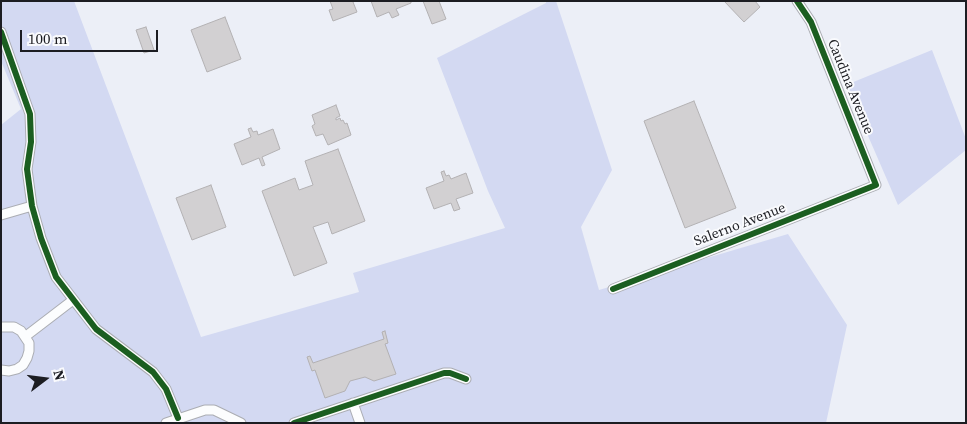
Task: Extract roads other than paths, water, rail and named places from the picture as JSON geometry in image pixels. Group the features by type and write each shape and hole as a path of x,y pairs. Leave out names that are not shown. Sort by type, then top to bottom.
{"street":[{"name":"Caudina Avenue","path":"797,1 810,22 876,185"},
{"path":"1,32 30,114 31,142 27,169 32,206 41,238 56,277 96,329 153,372 166,389 178,418"},
{"name":"Salerno Avenue","path":"613,288 876,185"},
{"path":"1,215 32,206"},
{"path":"26,336 74,300"},
{"path":"1,327 14,327 26,336 29,343 29,351 23,364 17,369 1,370"},
{"path":"294,423 444,372 466,379"},
{"path":"353,403 360,423"},
{"path":"166,423 205,410 214,410 241,423"}]}
